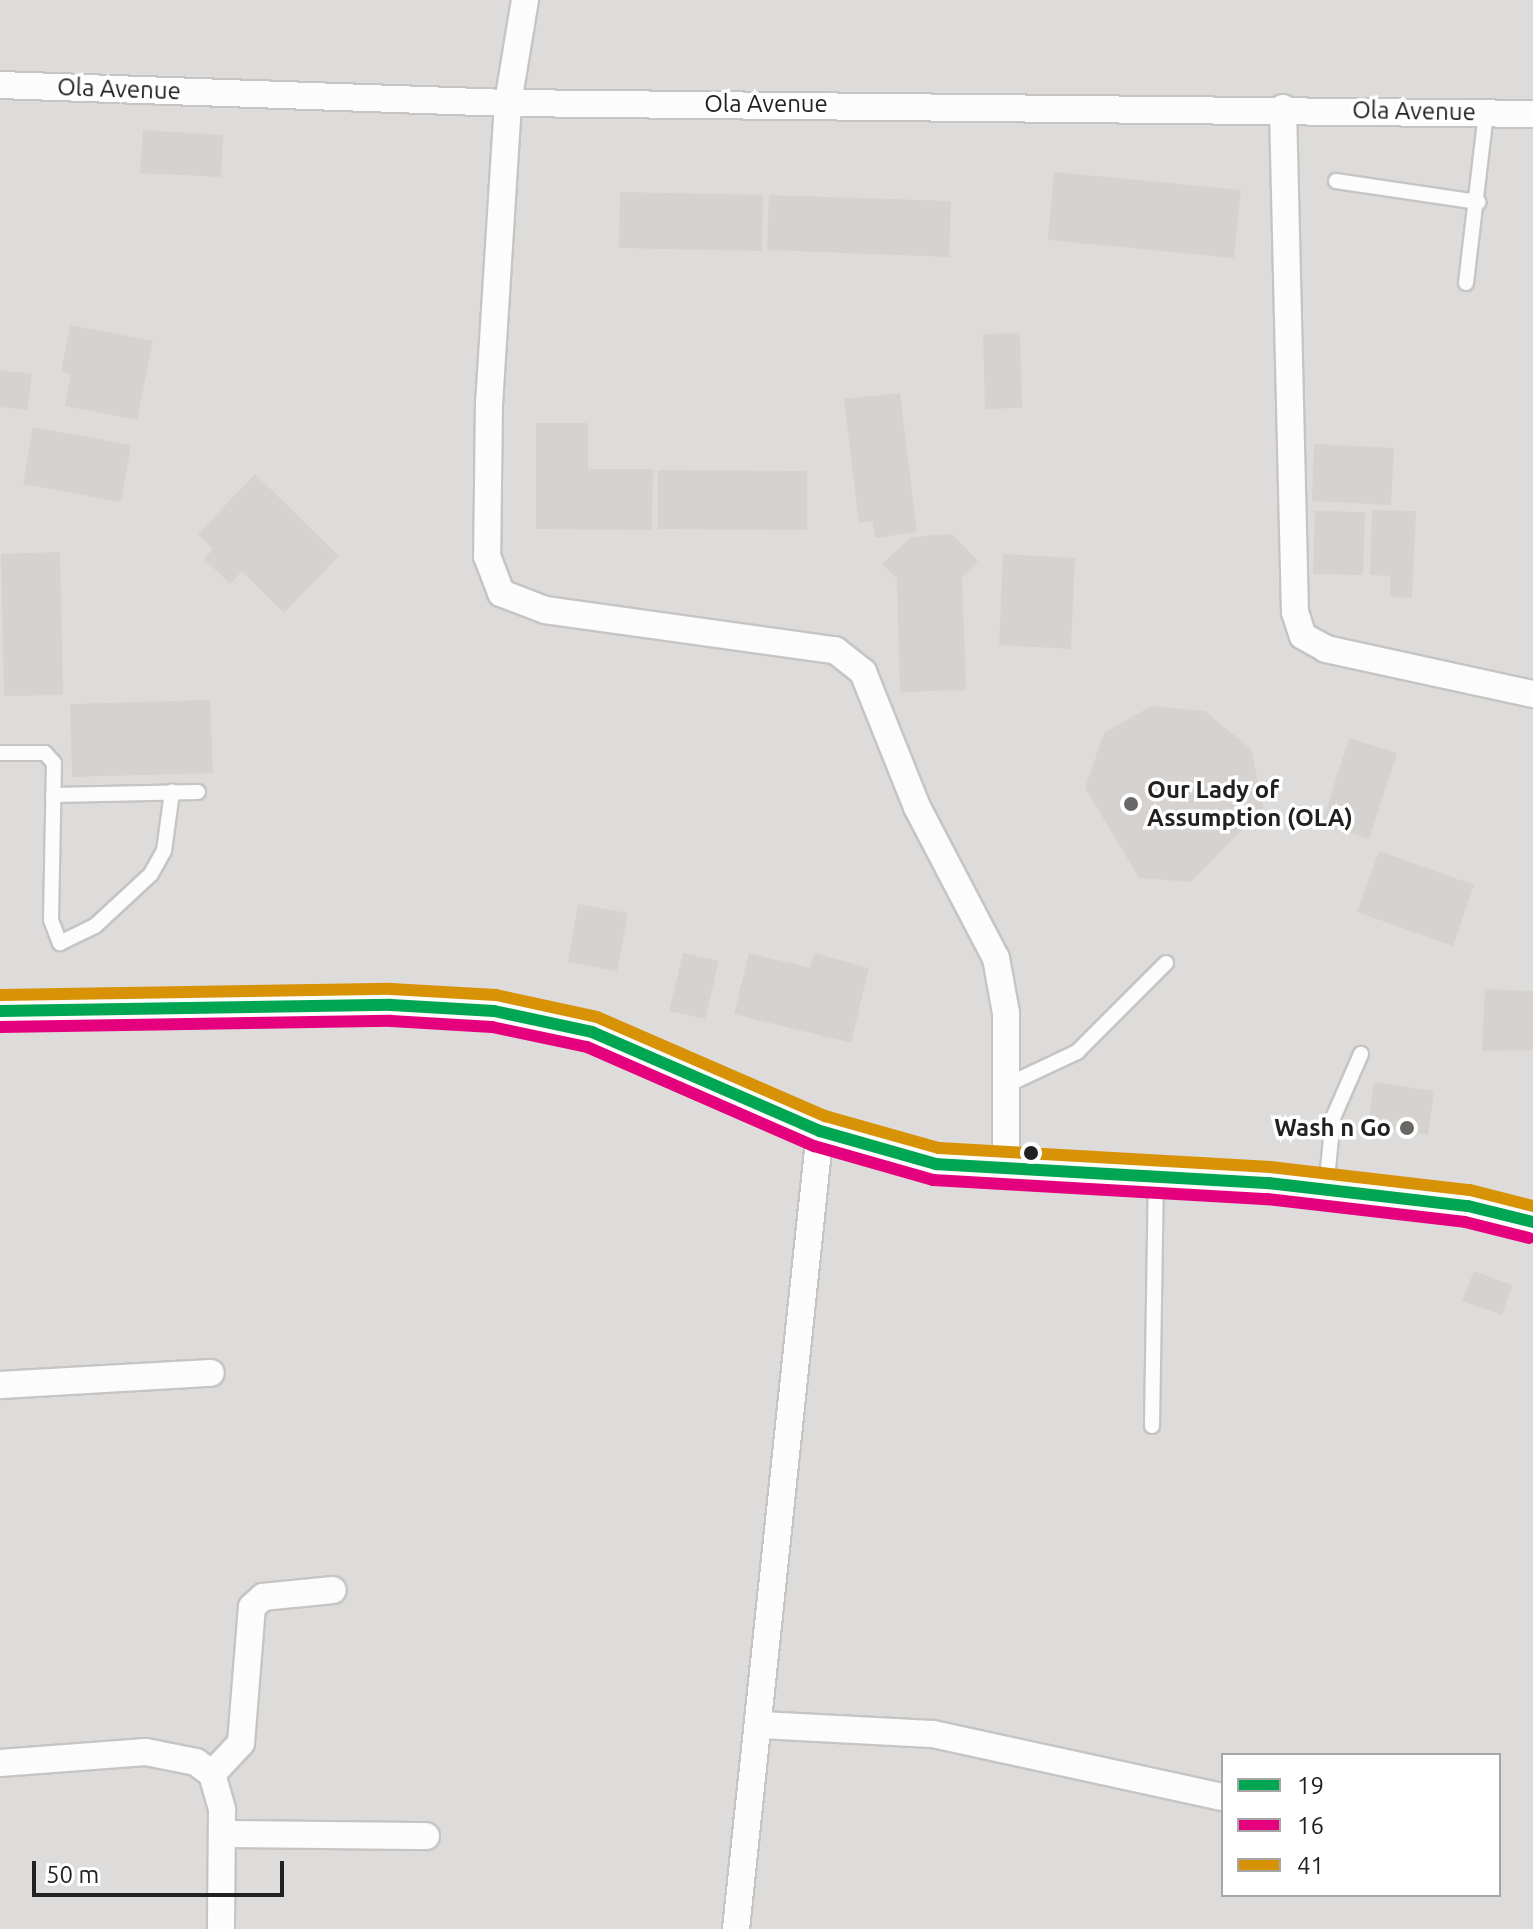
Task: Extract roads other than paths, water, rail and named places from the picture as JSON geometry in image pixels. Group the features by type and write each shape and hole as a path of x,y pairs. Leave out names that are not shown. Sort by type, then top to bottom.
{"street":[{"path":"525,0 508,103 489,402 487,556 501,593 545,610 835,650 863,672 917,807 996,958 1006,1013 1006,1167"},
{"name":"Ola Avenue","path":"0,85 508,103 1283,108 1533,114"},
{"path":"1283,108 1295,612 1303,636 1326,649 1533,694"},
{"path":"0,1011 391,1005 494,1011 592,1032 820,1131 936,1164 1156,1175 1326,1190 1468,1206 1533,1222"},
{"path":"736,1929 760,1725 820,1131"},
{"path":"0,1385 211,1373"},
{"path":"212,1774 241,1743 252,1607 263,1597 333,1590"},
{"path":"760,1725 933,1734 1221,1797"},
{"path":"0,1763 146,1752 196,1762 212,1774 222,1834 221,1929"},
{"path":"222,1834 426,1836"}],"lane":[{"path":"1466,283 1478,202 1486,113"},
{"path":"1336,181 1478,202"},
{"path":"0,753 51,756 51,920 60,943 95,926 151,874 164,851 172,792"},
{"path":"53,795 198,792"},
{"path":"1005,1086 1077,1052 1166,963"},
{"path":"1326,1190 1333,1118 1361,1054"},
{"path":"1152,1426 1156,1175"}],"place":[{"name":"Our Lady of Assumption (OLA)","path":"1131,804"},
{"name":"Wash n Go","path":"1407,1128"}]}
